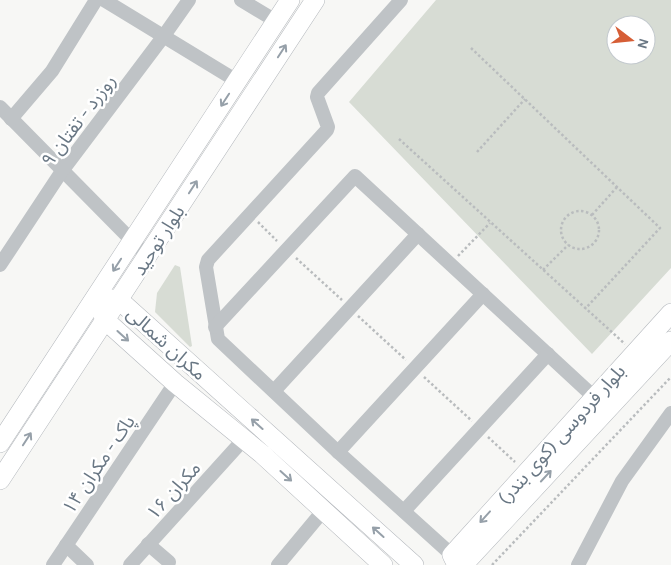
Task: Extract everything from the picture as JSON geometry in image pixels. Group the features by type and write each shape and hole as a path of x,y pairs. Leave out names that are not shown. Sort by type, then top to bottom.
{"street":[{"path":"11,119 52,70 96,0"},
{"path":"104,0 237,81"},
{"name":"روزرد - تفتان ۹","path":"1,262 62,171 189,0"},
{"path":"242,0 276,21"},
{"name":"بلوار توحید","path":"0,443 290,0"},
{"name":"بلوار توحید","path":"0,480 315,0"},
{"path":"401,0 318,93 317,97 328,127 327,130 206,263 218,339 338,452 459,559"},
{"path":"0,107 147,256"},
{"path":"215,327 356,176 594,397"},
{"path":"274,391 418,234"},
{"path":"338,452 482,294"},
{"name":"مکران شمالی","path":"383,565 244,439 175,383 105,320 96,297 119,300 414,565"},
{"name":"بلوار فردوسی (کوی بندر)","path":"459,559 664,345 671,313"},
{"name":"بلوار فردوسی (کوی بندر)","path":"459,559 594,397 664,345"},
{"path":"404,511 548,354"},
{"path":"175,383 192,365"},
{"name":"پاک - مکران ۱۴","path":"53,565 175,383"},
{"path":"578,565 622,481 671,413"},
{"name":"مکران ۱۶","path":"130,565 244,439"},
{"path":"278,565 324,511"},
{"path":"148,544 169,562"},
{"path":"66,546 87,565"}],"path":[{"path":"471,48 660,228 585,309"},
{"path":"476,152 525,100"},
{"path":"399,139 626,345"},
{"path":"592,215 617,187"},
{"path":"575,212 587,212 592,215 596,220 599,231 594,242 579,249 568,244 562,235 562,223 565,218 575,212"},
{"path":"249,214 515,462"},
{"path":"451,264 490,223"},
{"path":"543,270 568,244"},
{"path":"492,565 671,377"}],"shaded area":[{"path":"436,0 671,0 671,268 592,354 349,102"},
{"path":"175,265 180,267 192,346 190,347 155,312 157,293"}]}
